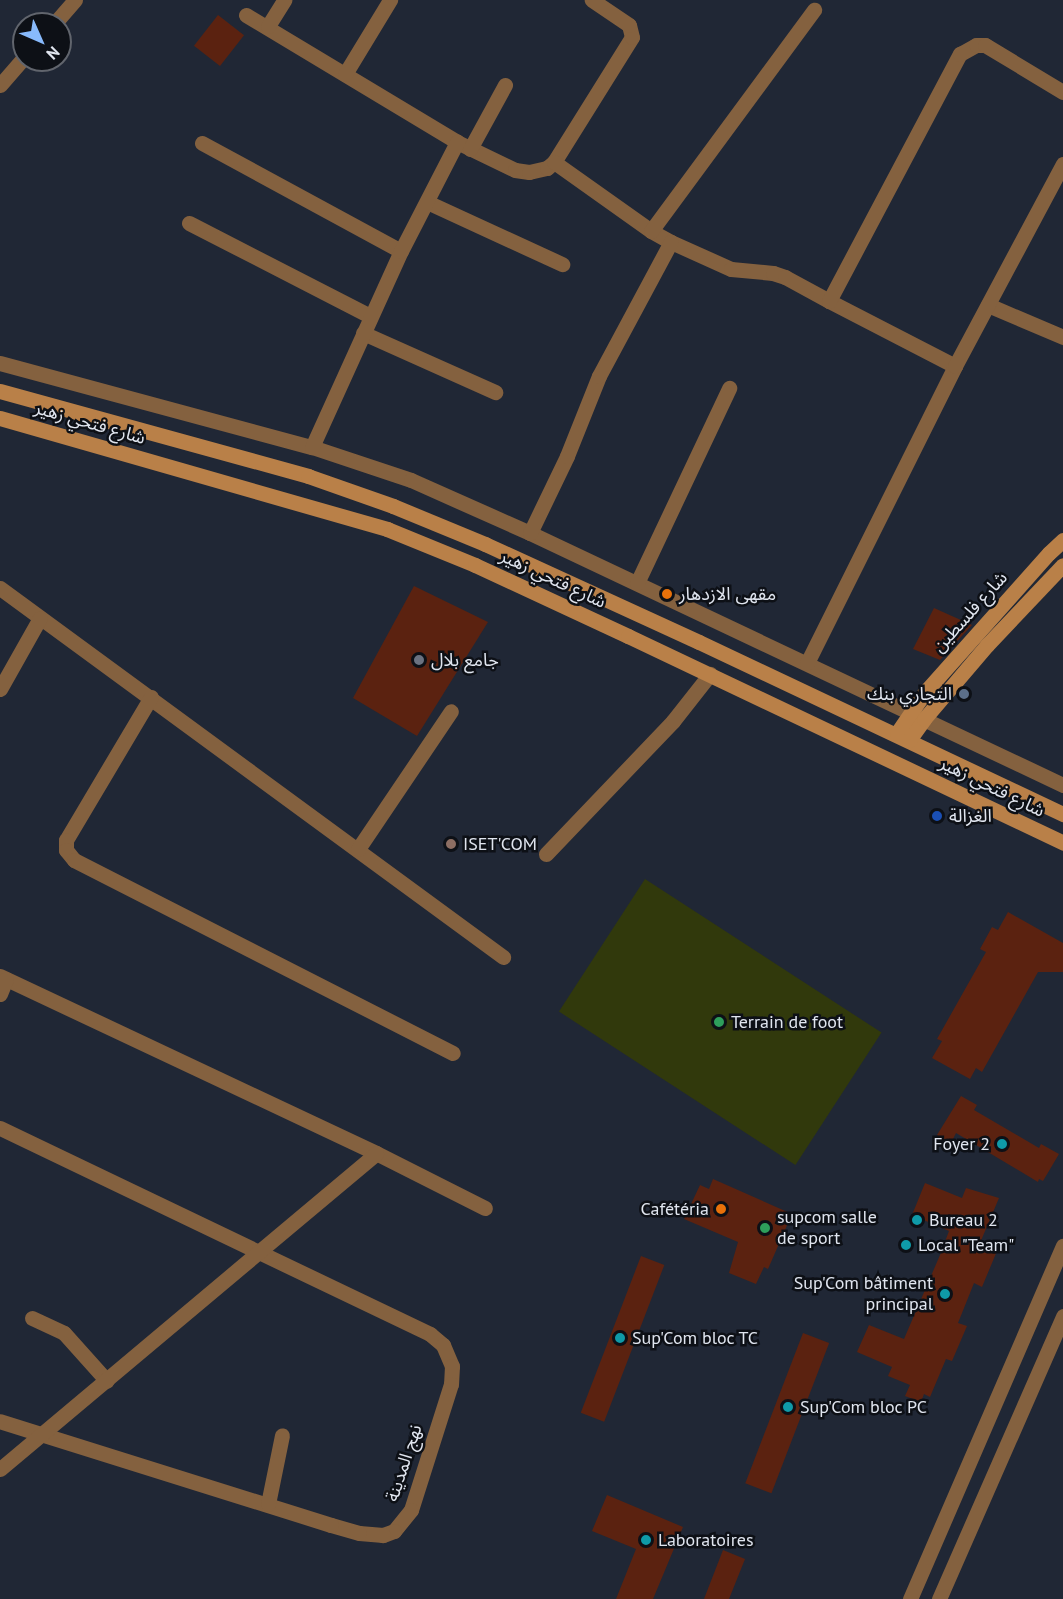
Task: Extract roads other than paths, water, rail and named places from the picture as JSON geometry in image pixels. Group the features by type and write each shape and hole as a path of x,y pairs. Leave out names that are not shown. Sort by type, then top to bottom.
{"street":[{"path":"64,12 75,0"},
{"path":"268,26 284,0"},
{"path":"345,74 390,0"},
{"path":"246,15 268,26 463,146 515,170 529,172 547,168 554,162 632,37 629,25 592,0"},
{"path":"651,231 814,10"},
{"path":"829,301 960,54 976,45 985,45 1063,92"},
{"path":"0,85 12,71"},
{"path":"312,447 401,250 427,202 505,85"},
{"path":"201,143 401,250"},
{"path":"554,162 651,231 671,242 730,269 773,273 785,277 955,366"},
{"path":"807,663 955,366 1063,165"},
{"path":"427,202 562,264"},
{"path":"189,223 370,316"},
{"path":"530,533 567,456 599,376 671,242"},
{"path":"988,305 1063,337"},
{"path":"363,333 495,392"},
{"path":"0,363 312,447 411,480 637,583 1063,785"},
{"path":"637,583 729,388"},
{"name":"شارع فتحي زهير","path":"0,391 308,476 393,506 485,544 903,737 1063,814"},
{"name":"شارع فتحي زهير","path":"0,418 387,529 476,565 1063,843"},
{"name":"شارع فلسطين","path":"917,716 964,648 1049,552 1063,540"},
{"name":"شارع فلسطين","path":"917,716 1063,565"},
{"path":"0,588 503,957"},
{"path":"0,689 40,618"},
{"path":"546,854 674,721 710,674"},
{"path":"151,697 66,840 66,850 74,860 453,1053"},
{"path":"358,849 451,711"},
{"path":"903,737 917,716"},
{"path":"0,994 3,977 376,1153 485,1208"},
{"path":"0,1128 259,1251"},
{"path":"0,1469 376,1153"},
{"path":"910,1599 1063,1246"},
{"name":"نهج المدينة","path":"0,1421 38,1435 360,1533 383,1535 394,1531 411,1510 451,1384 452,1366 443,1345 430,1334 259,1251"},
{"path":"939,1599 1063,1316"},
{"path":"33,1318 64,1333 107,1380"},
{"path":"268,1504 282,1435"}],"place":[{"name":"مقهى الازدهار","path":"667,594"},
{"name":"جامع بلال","path":"419,660"},
{"name":"التجاري بنك","path":"964,694"},
{"name":"الغزالة","path":"937,816"},
{"name":"ISET'COM","path":"451,844"},
{"name":"Terrain de foot","path":"719,1022"},
{"name":"Foyer 2","path":"1002,1144"},
{"name":"Cafétéria","path":"721,1209"},
{"name":"Bureau 2","path":"917,1220"},
{"name":"supcom salle de sport","path":"765,1228"},
{"name":"Local \"Team\"","path":"906,1245"},
{"name":"Sup'Com bâtiment principal","path":"945,1294"},
{"name":"Sup'Com bloc TC","path":"620,1338"},
{"name":"Sup'Com bloc PC","path":"788,1407"},
{"name":"Laboratoires","path":"646,1540"}]}
